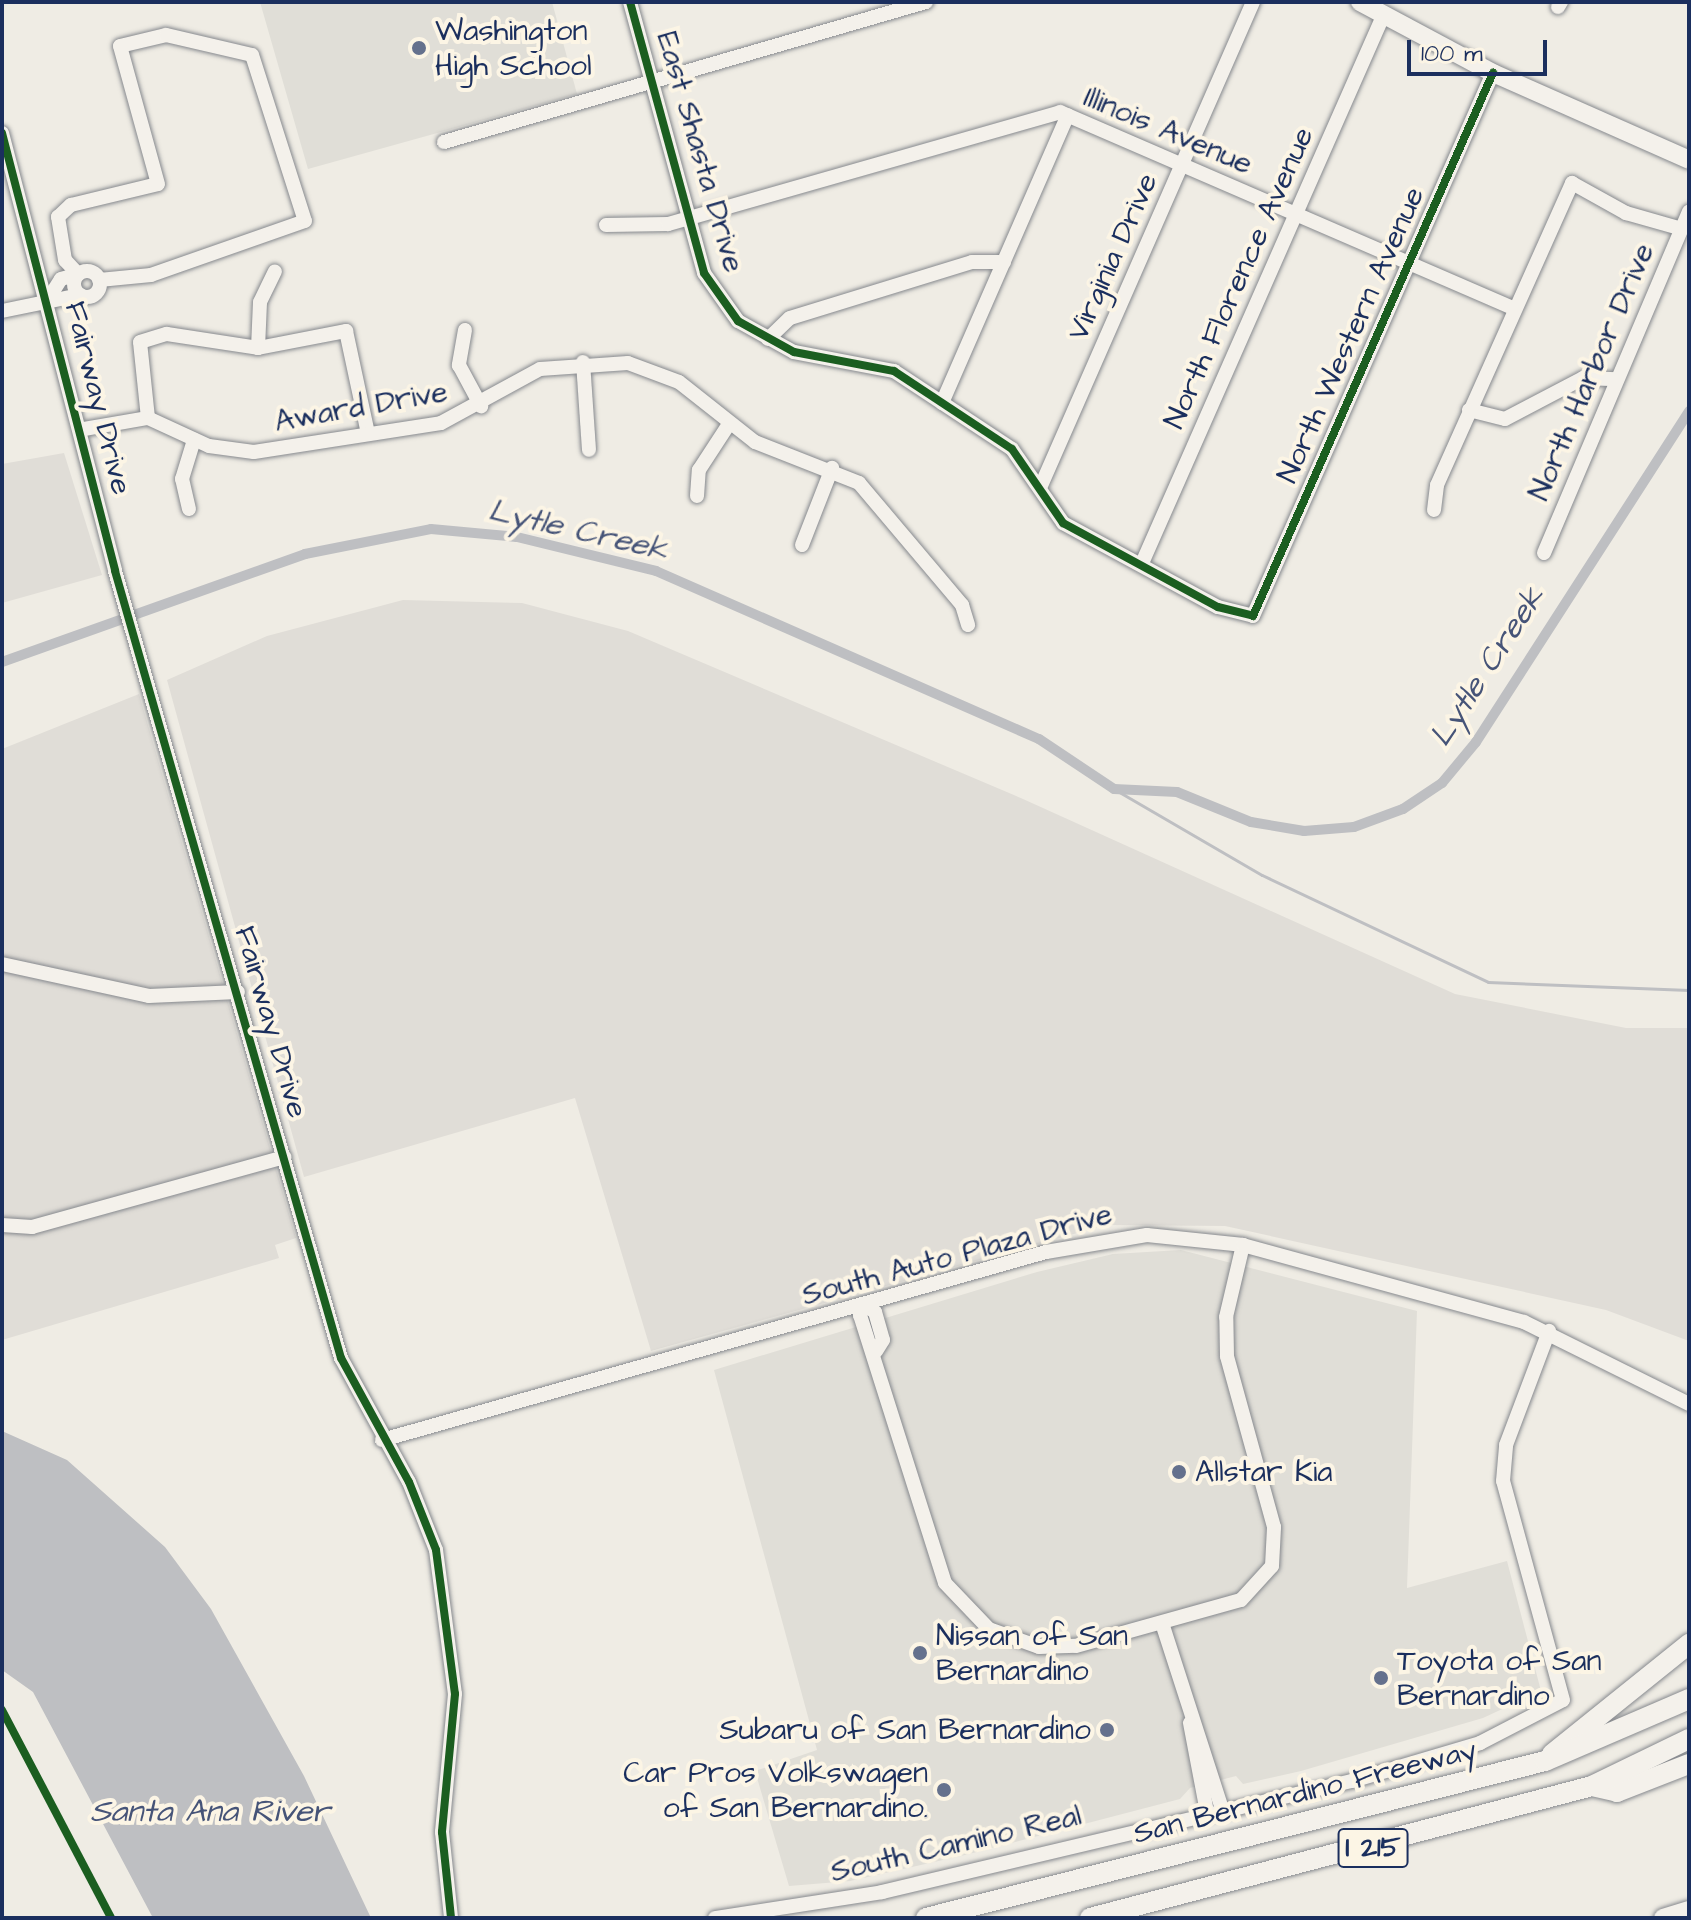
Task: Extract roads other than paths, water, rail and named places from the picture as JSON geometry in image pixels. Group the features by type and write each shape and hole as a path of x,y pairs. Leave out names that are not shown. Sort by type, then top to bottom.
{"highway":[{"path":"1545,1761 1689,1644"},
{"name":"San Bernardino Freeway","path":"926,1918 1545,1761 1689,1699"},
{"name":"I 215","path":"1090,1918 1592,1786 1689,1739"},
{"path":"1592,1786 1617,1792 1689,1764"},
{"path":"1109,1918 1152,1903"}],"main road":[{"path":"1360,2 1493,73 1689,160"},
{"path":"1663,1918 1689,1910"}],"street":[{"name":"East Shasta Drive","path":"632,2 689,217 715,294 738,321 768,339 808,356 883,367 1012,449 1063,523 1143,561 1218,607 1253,616"},
{"path":"444,142 926,2"},
{"name":"Virginia Drive","path":"1040,488 1253,2"},
{"name":"North Florence Avenue","path":"1143,561 1383,16"},
{"path":"80,295 78,274 65,260 58,217 71,205 158,184 120,46 166,35 252,55 305,221 151,275 99,280"},
{"name":"North Western Avenue","path":"1253,616 1493,73"},
{"name":"Illinois Avenue","path":"606,225 647,228 1038,114 1068,115 1512,308"},
{"path":"942,403 1068,115"},
{"name":"Fairway Drive","path":"2,133 84,429 115,571 341,1358 424,1514 442,1577 456,1705 442,1832 451,1918"},
{"path":"1434,510 1437,485 1512,308 1543,257 1572,183 1626,213 1682,229"},
{"name":"North Harbor Drive","path":"1544,553 1689,212"},
{"path":"768,339 790,318 972,262 1004,262"},
{"path":"49,298 61,279 90,271 99,280"},
{"path":"258,348 258,312 275,271"},
{"path":"2,311 49,298 96,293 99,280"},
{"path":"465,330 459,365 481,406"},
{"path":"84,429 148,418 140,342 167,334 258,348 346,331 367,429"},
{"path":"583,362 589,450"},
{"name":"Award Drive","path":"148,418 194,440 254,452 367,429 441,423 481,406 540,369 583,362 662,373 727,427 832,468 859,483 903,528 962,605 968,625"},
{"path":"1469,410 1505,419 1583,378 1617,379"},
{"path":"697,496 699,470 727,427"},
{"path":"189,509 182,479 194,440"},
{"path":"802,545 832,468"},
{"path":"2,964 149,996 238,992"},
{"path":"2,1225 32,1227 284,1157"},
{"name":"South Auto Plaza Drive","path":"382,1440 1091,1241 1147,1235 1243,1245 1549,1331 1689,1404"},
{"path":"864,1305 875,1312 883,1340 876,1351 935,1562 969,1612 1009,1638 1056,1648 1162,1623 1241,1600 1260,1586 1275,1556 1274,1527 1227,1356 1226,1317 1243,1245"},
{"name":"South Camino Real","path":"715,1918 882,1892 1480,1743 1563,1700 1503,1481 1506,1445 1549,1331"},
{"path":"1162,1623 1190,1723 1222,1809"},
{"path":"1190,1723 1207,1812"}],"water":[{"name":"Santa Ana River","path":"2,1431 67,1460 165,1547 211,1609 304,1776 371,1918 153,1918 33,1692 2,1670"}],"waterway":[{"name":"Lytle Creek","path":"2,662 305,554 431,529 517,537 656,571 1039,739 1114,789 1177,792 1251,822 1304,831 1354,827 1403,809 1442,783 1476,742 1689,411"},
{"name":"Lytle Creek","path":"1114,789 1262,875 1488,982 1689,990"}],"place":[{"name":"Washington High School","path":"419,48"},
{"name":"Allstar Kia","path":"1179,1472"},
{"name":"Nissan of San Bernardino","path":"920,1653"},
{"name":"Toyota of San Bernardino","path":"1381,1678"},
{"name":"Subaru of San Bernardino","path":"1107,1730"},
{"name":"Car Pros Volkswagen of San Bernardino.","path":"944,1790"}]}
